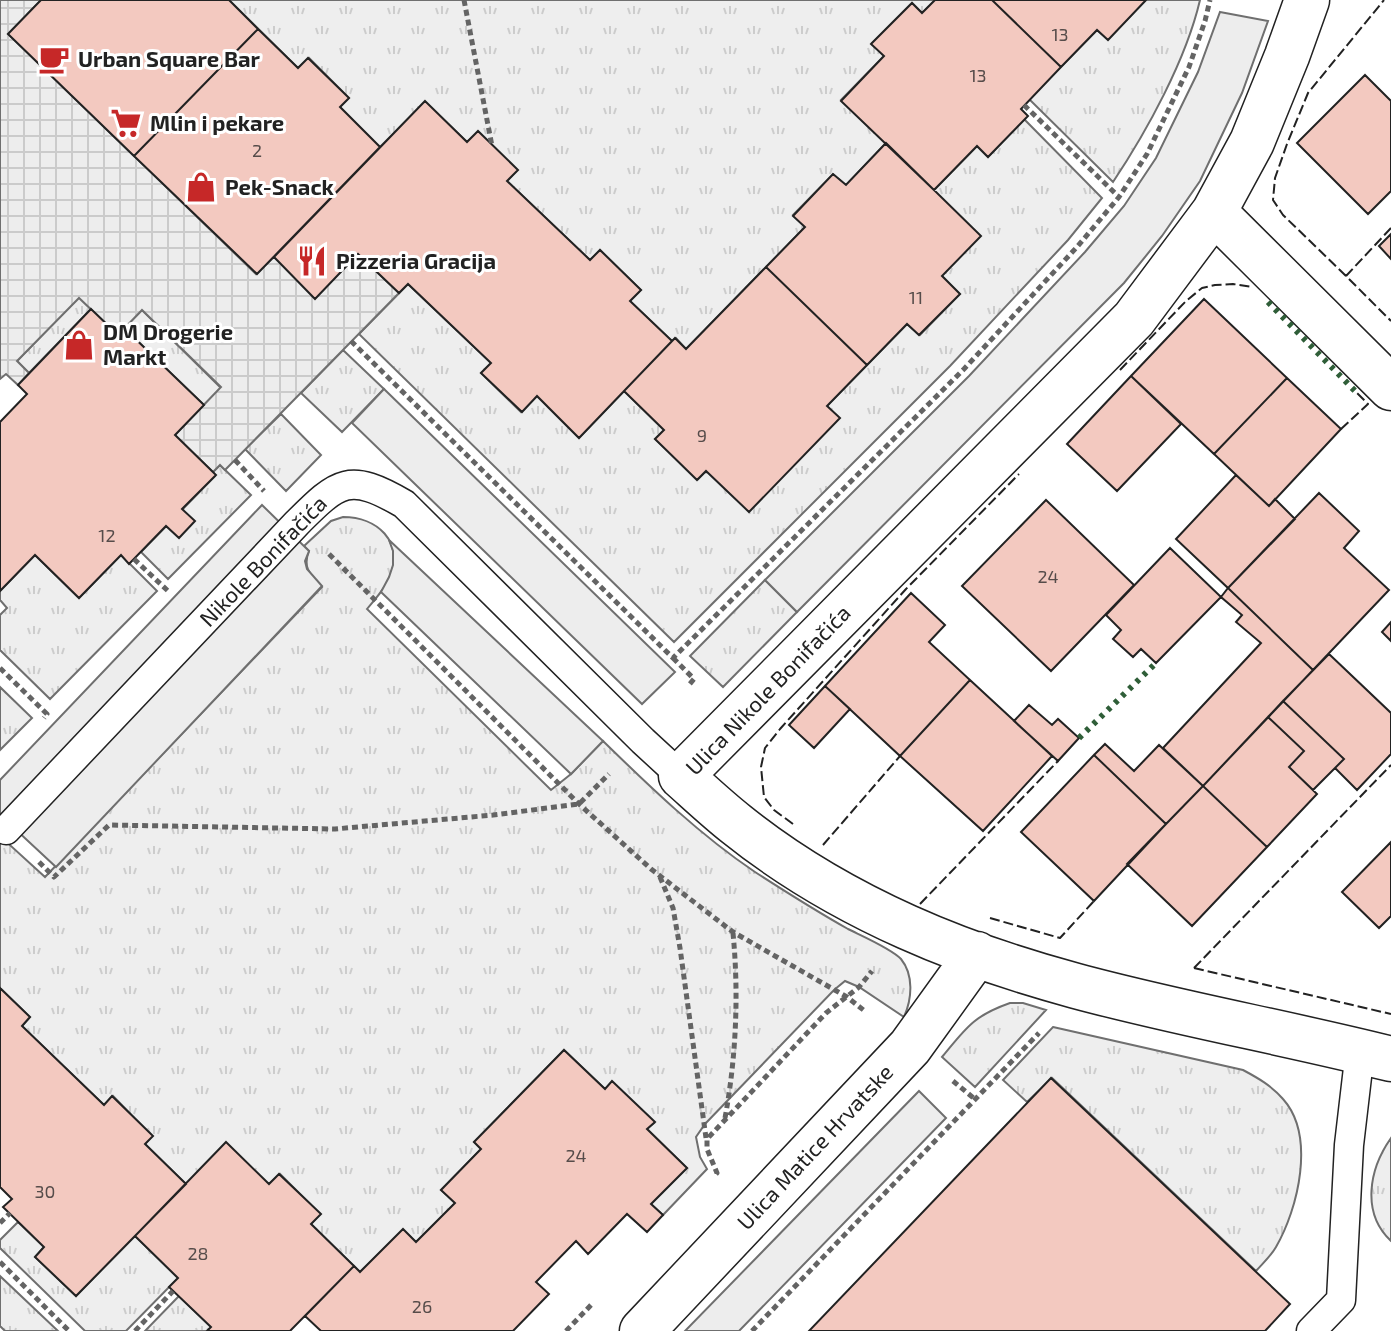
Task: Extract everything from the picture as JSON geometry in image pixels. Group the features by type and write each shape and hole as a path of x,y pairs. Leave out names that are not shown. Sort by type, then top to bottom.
{"street":[{"name":"Ulica Nikole Bonifačića","path":"1307,0 1252,142 1214,212 1134,319 681,776 736,824 785,858 841,894 907,927 1064,983 1376,1055"},
{"path":"1214,212 1391,388"},
{"name":"Ulica Matice Hrvatske","path":"642,1331 910,1047 977,954"}],"lane":[{"name":"Nikole Bonifačića","path":"6,830 297,523 326,494 344,486 363,485 404,504 681,776"},
{"path":"1311,1331 1341,1300 1349,1145 1376,1055"}],"path":[{"path":"464,0 492,146"},
{"path":"673,658 964,369 1119,197 1147,154 1189,67 1210,0"},
{"path":"1024,105 1119,197"},
{"path":"6,830 54,877 109,825 335,829 579,804 643,741 694,679 351,341"},
{"path":"235,460 266,493"},
{"path":"134,559 168,591"},
{"path":"374,600 579,804 660,876 733,932 847,997 976,1100"},
{"path":"0,668 47,714 38,723"},
{"path":"660,876 673,908 707,1149 717,1173 707,1183"},
{"path":"725,1119 732,1083 736,1021 733,932"},
{"path":"707,1139 826,1013 847,997"},
{"path":"752,1331 1044,1027"},
{"path":"0,1223 10,1213"},
{"path":"0,1262 69,1331"},
{"path":"135,1331 173,1291"},
{"path":"566,1331 596,1299"}],"green space":[{"path":"229,0 935,0 922,13 912,3 872,43 884,56 841,100 886,143 846,185 833,174 793,215 805,227 686,349 676,338 672,341 630,301 641,290 600,250 590,260 507,181 517,170 478,132 467,142 425,102 380,147 340,107 349,98 309,58 298,68"},
{"path":"1146,0 1200,0 1175,71 1113,182 1029,99 1097,30 1108,39"},
{"path":"1024,119 1102,198 1068,240 950,366 674,642 359,334 408,284 491,363 481,373 521,412 537,396 579,438 624,391 664,430 655,439 698,479 706,471 839,418 827,406 907,324 920,335 960,294 942,276 934,190 977,146 988,157"},
{"path":"79,297 91,309 29,373 17,361"},
{"path":"142,310 221,388 204,405 124,328"},
{"path":"343,350 384,389 342,432 301,393"},
{"path":"281,414 321,455 286,491 245,449"},
{"path":"220,465 251,495 168,579 141,552 215,476 213,472"},
{"path":"343,517 377,526 390,542 393,552 390,577 367,609 551,790 603,741 676,810 735,858 824,915 891,951 905,965 910,987 904,1017 845,981 834,990 705,1124 696,1137 700,1157 707,1169 663,1215 651,1204 687,1168 647,1129 654,1123 605,1089 564,1050 474,1142 481,1149 441,1190 455,1203 416,1242 403,1230 360,1272 311,1224 320,1214 280,1174 269,1184 186,1184 145,1144 152,1136 113,1096 104,1105 22,1026 30,1017 0,988 0,836 45,877 322,587 309,571 309,551 304,546 331,521"},
{"path":"35,555 79,598 121,555 157,591 50,699 0,650 0,615 7,608 0,600 0,591"},
{"path":"765,580 797,612 723,687 690,656"},
{"path":"0,687 32,718 0,750"},
{"path":"1010,1003 1023,1003 1046,1010 975,1087 942,1057 971,1024"},
{"path":"1053,1027 1243,1070 1283,1099 1293,1114 1299,1132 1301,1152 1297,1193 1284,1231 1274,1250 1256,1271 1052,1078 1027,1102 1003,1080"},
{"path":"1391,1138 1391,1241 1375,1217 1372,1191 1378,1163"},
{"path":"18,1222 44,1247 35,1257 76,1296 135,1236 178,1278 126,1331 85,1331 0,1248 0,1240"},
{"path":"0,1276 58,1331 5,1331 0,1326"},
{"path":"179,1296 211,1327 207,1331 145,1331"}],"shaded area":[{"path":"0,0 41,0 8,34 256,274 274,257 315,298 358,254 399,293 225,470 220,465 213,472 175,435 221,387 142,310 118,335 79,298 17,361 29,373 18,385 6,374 0,379"},
{"path":"1220,12 1268,21 1242,93 1200,181 1162,236 1124,283 797,612 765,580 969,376 1124,206 1156,158 1198,72"},
{"path":"384,389 675,672 642,704 352,423"},
{"path":"262,505 309,551 305,561 307,569 322,586 56,867 0,815 0,780"},
{"path":"389,540 603,741 571,774 381,592 393,565"},
{"path":"919,1091 946,1118 739,1331 685,1331"}],"building":[{"path":"41,0 229,0 258,29 134,156 8,34"},
{"path":"935,0 992,0 1061,67 1021,109 1028,116 988,157 977,146 934,190 841,101 884,56 871,44 912,3 922,13"},
{"path":"992,0 1146,0 1108,40 1097,30 1061,67"},
{"path":"258,29 298,68 308,58 349,98 340,107 380,147 257,274 134,156"},
{"path":"1365,75 1391,101 1391,191 1368,214 1297,143"},
{"path":"425,101 467,142 478,131 518,170 507,181 590,260 600,250 641,290 630,301 672,341 579,438 537,396 522,412 481,373 491,363 408,284 399,293 358,254 315,299 274,257"},
{"path":"886,143 981,236 942,276 960,294 919,335 907,324 867,365 766,267 805,227 793,216 833,174 846,185"},
{"path":"1391,234 1391,259 1379,246"},
{"path":"766,267 867,365 827,406 840,418 749,512 706,471 697,480 655,439 664,430 624,391 675,338 686,349"},
{"path":"1204,299 1287,378 1214,454 1131,376"},
{"path":"91,309 118,335 124,328 204,405 175,435 216,475 182,509 195,521 179,538 166,526 129,564 121,555 79,598 35,555 0,591 0,422 27,394 18,385"},
{"path":"1131,376 1181,424 1117,491 1067,444"},
{"path":"1287,378 1341,429 1269,506 1214,454"},
{"path":"1236,475 1269,506 1275,499 1295,519 1228,588 1176,539"},
{"path":"1319,493 1359,531 1344,548 1389,590 1313,670 1228,588"},
{"path":"1046,500 1134,585 1051,671 962,586"},
{"path":"1170,548 1221,597 1156,663 1141,649 1133,657 1113,639 1121,630 1106,615"},
{"path":"1228,588 1313,670 1203,786 1163,748 1261,643 1236,622 1242,615 1221,597"},
{"path":"911,593 945,625 929,642 970,680 900,756 825,686"},
{"path":"1391,622 1391,641 1382,632"},
{"path":"1329,654 1391,713 1391,754 1357,790 1335,768 1344,759 1283,701"},
{"path":"970,680 1052,756 983,831 900,756"},
{"path":"825,686 850,709 814,748 789,725"},
{"path":"1283,701 1344,759 1313,790 1289,767 1304,751 1268,717"},
{"path":"1029,705 1052,725 1058,719 1079,738 1058,761 1014,721"},
{"path":"1268,717 1304,751 1289,767 1317,794 1267,847 1203,786"},
{"path":"1105,744 1134,771 1159,745 1203,786 1166,824 1094,755"},
{"path":"1094,755 1166,824 1094,901 1021,832"},
{"path":"1203,786 1267,847 1192,926 1127,864"},
{"path":"1391,842 1391,916 1379,928 1342,892"},
{"path":"0,988 30,1017 22,1026 104,1105 112,1096 153,1136 145,1144 186,1184 76,1296 35,1257 44,1247 3,1207 12,1199 0,1187"},
{"path":"564,1050 605,1089 612,1081 655,1122 647,1129 687,1168 651,1204 663,1215 647,1232 627,1214 588,1254 576,1241 536,1282 549,1294 513,1331 321,1331 305,1316 354,1266 360,1272 403,1229 416,1242 455,1203 441,1190 481,1149 474,1142"},
{"path":"1051,1078 1290,1304 1265,1331 809,1331"},
{"path":"226,1142 269,1184 279,1174 321,1214 311,1224 354,1266 290,1331 207,1331 211,1327 169,1287 178,1278 135,1236"}],"hedge":[{"path":"1268,302 1356,392"},
{"path":"1079,738 1156,663"}],"fence":[{"path":"1346,276 1283,215 1273,200 1275,178 1308,93 1384,0"},
{"path":"1391,228 1346,276 1391,321"},
{"path":"1120,370 1202,288 1233,284 1253,287"},
{"path":"1341,429 1368,404 1356,392"},
{"path":"793,824 774,810 764,797 761,767 765,748 906,589 1019,474"},
{"path":"823,845 900,756"},
{"path":"920,904 1058,761"},
{"path":"1194,968 1391,765"},
{"path":"990,918 1060,938 1094,901"},
{"path":"1194,968 1391,1014"}],"place":[{"name":"Urban Square Bar","path":"54,59"},
{"name":"Mlin i pekare","path":"126,123"},
{"name":"Pek-Snack","path":"201,187"},
{"name":"Pizzeria Gracija","path":"312,261"},
{"name":"DM Drogerie Markt","path":"79,345"}]}
